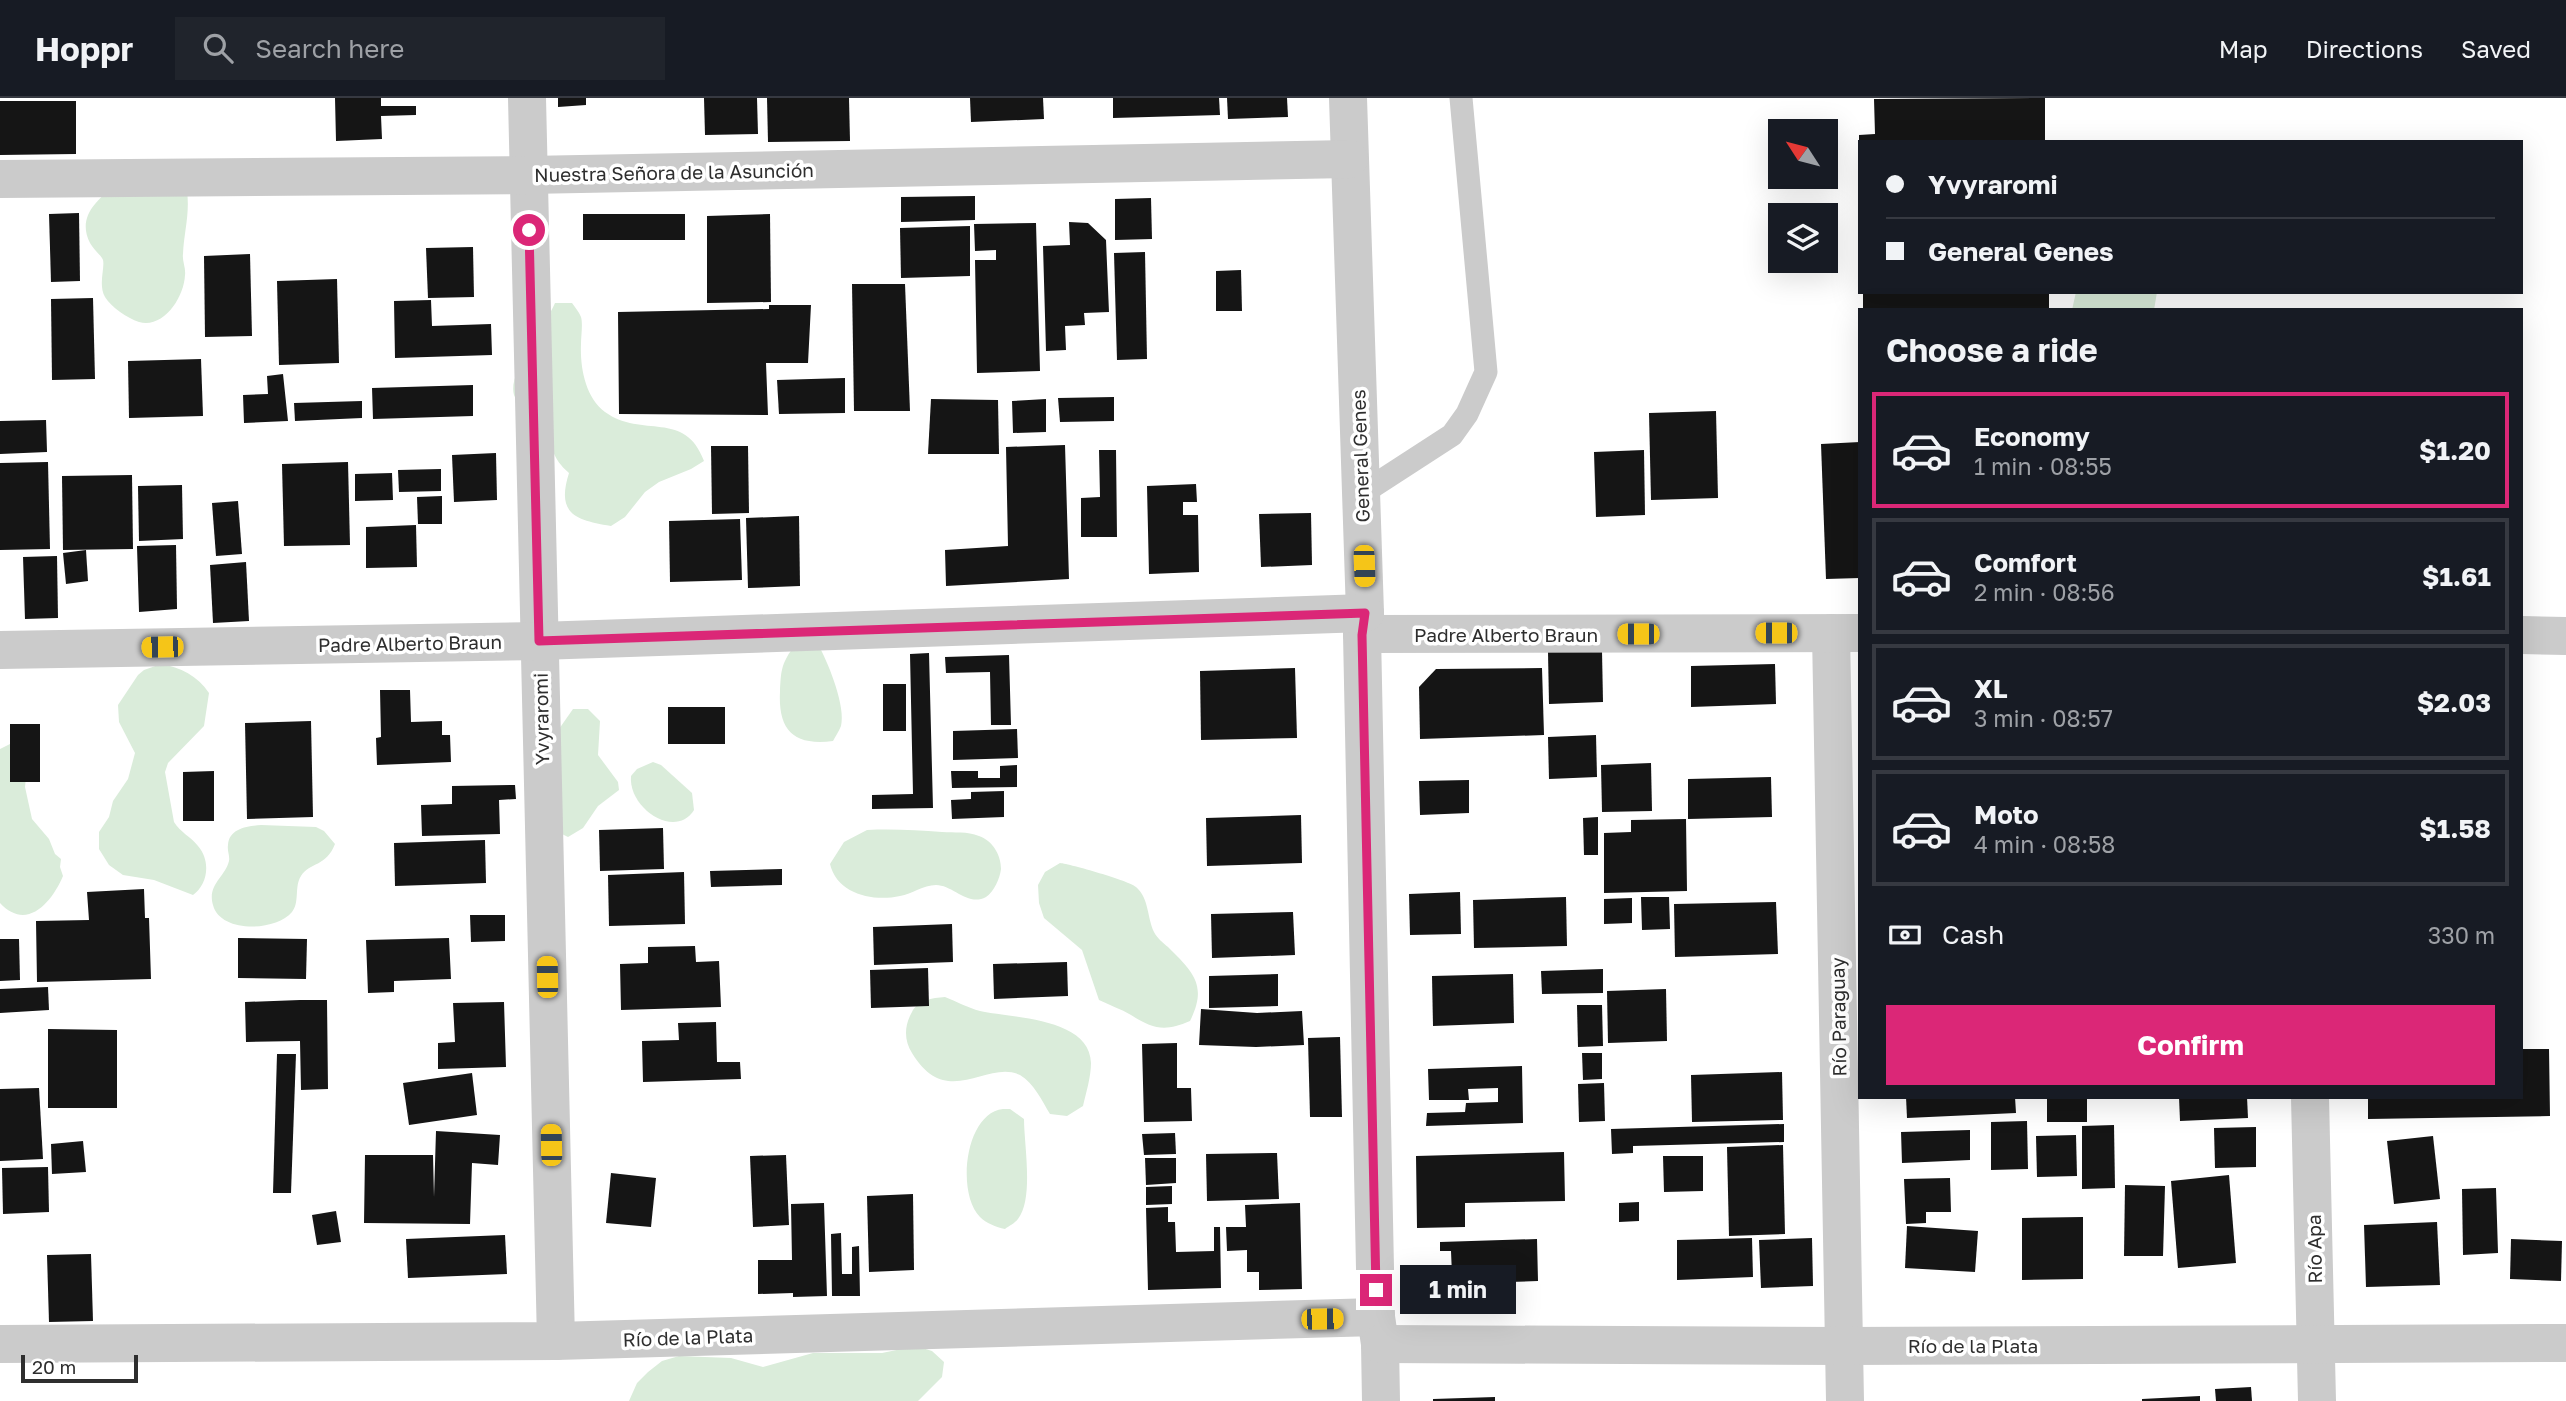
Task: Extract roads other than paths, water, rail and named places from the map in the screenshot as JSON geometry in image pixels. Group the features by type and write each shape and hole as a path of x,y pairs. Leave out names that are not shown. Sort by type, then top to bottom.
{"street":[{"name":"Yvyraromi","path":"527,98 556,1341"},
{"name":"General Genes","path":"1348,98 1361,494 1381,1401"},
{"name":"Nuestra Señora de la Asunción","path":"0,179 528,175 1349,159"},
{"name":"Padre Alberto Braun","path":"0,650 1364,624 1846,633"},
{"name":"Río Paraguay","path":"1846,633 1846,1401"},
{"path":"2523,635 2566,636"},
{"name":"Río Apa","path":"2310,1099 2317,1401"},
{"name":"Río de la Plata","path":"0,1344 556,1341 1378,1330 1844,1346 2566,1343"}],"lane":[{"path":"1361,494 1452,435 1467,414 1486,372 1461,98"}]}
